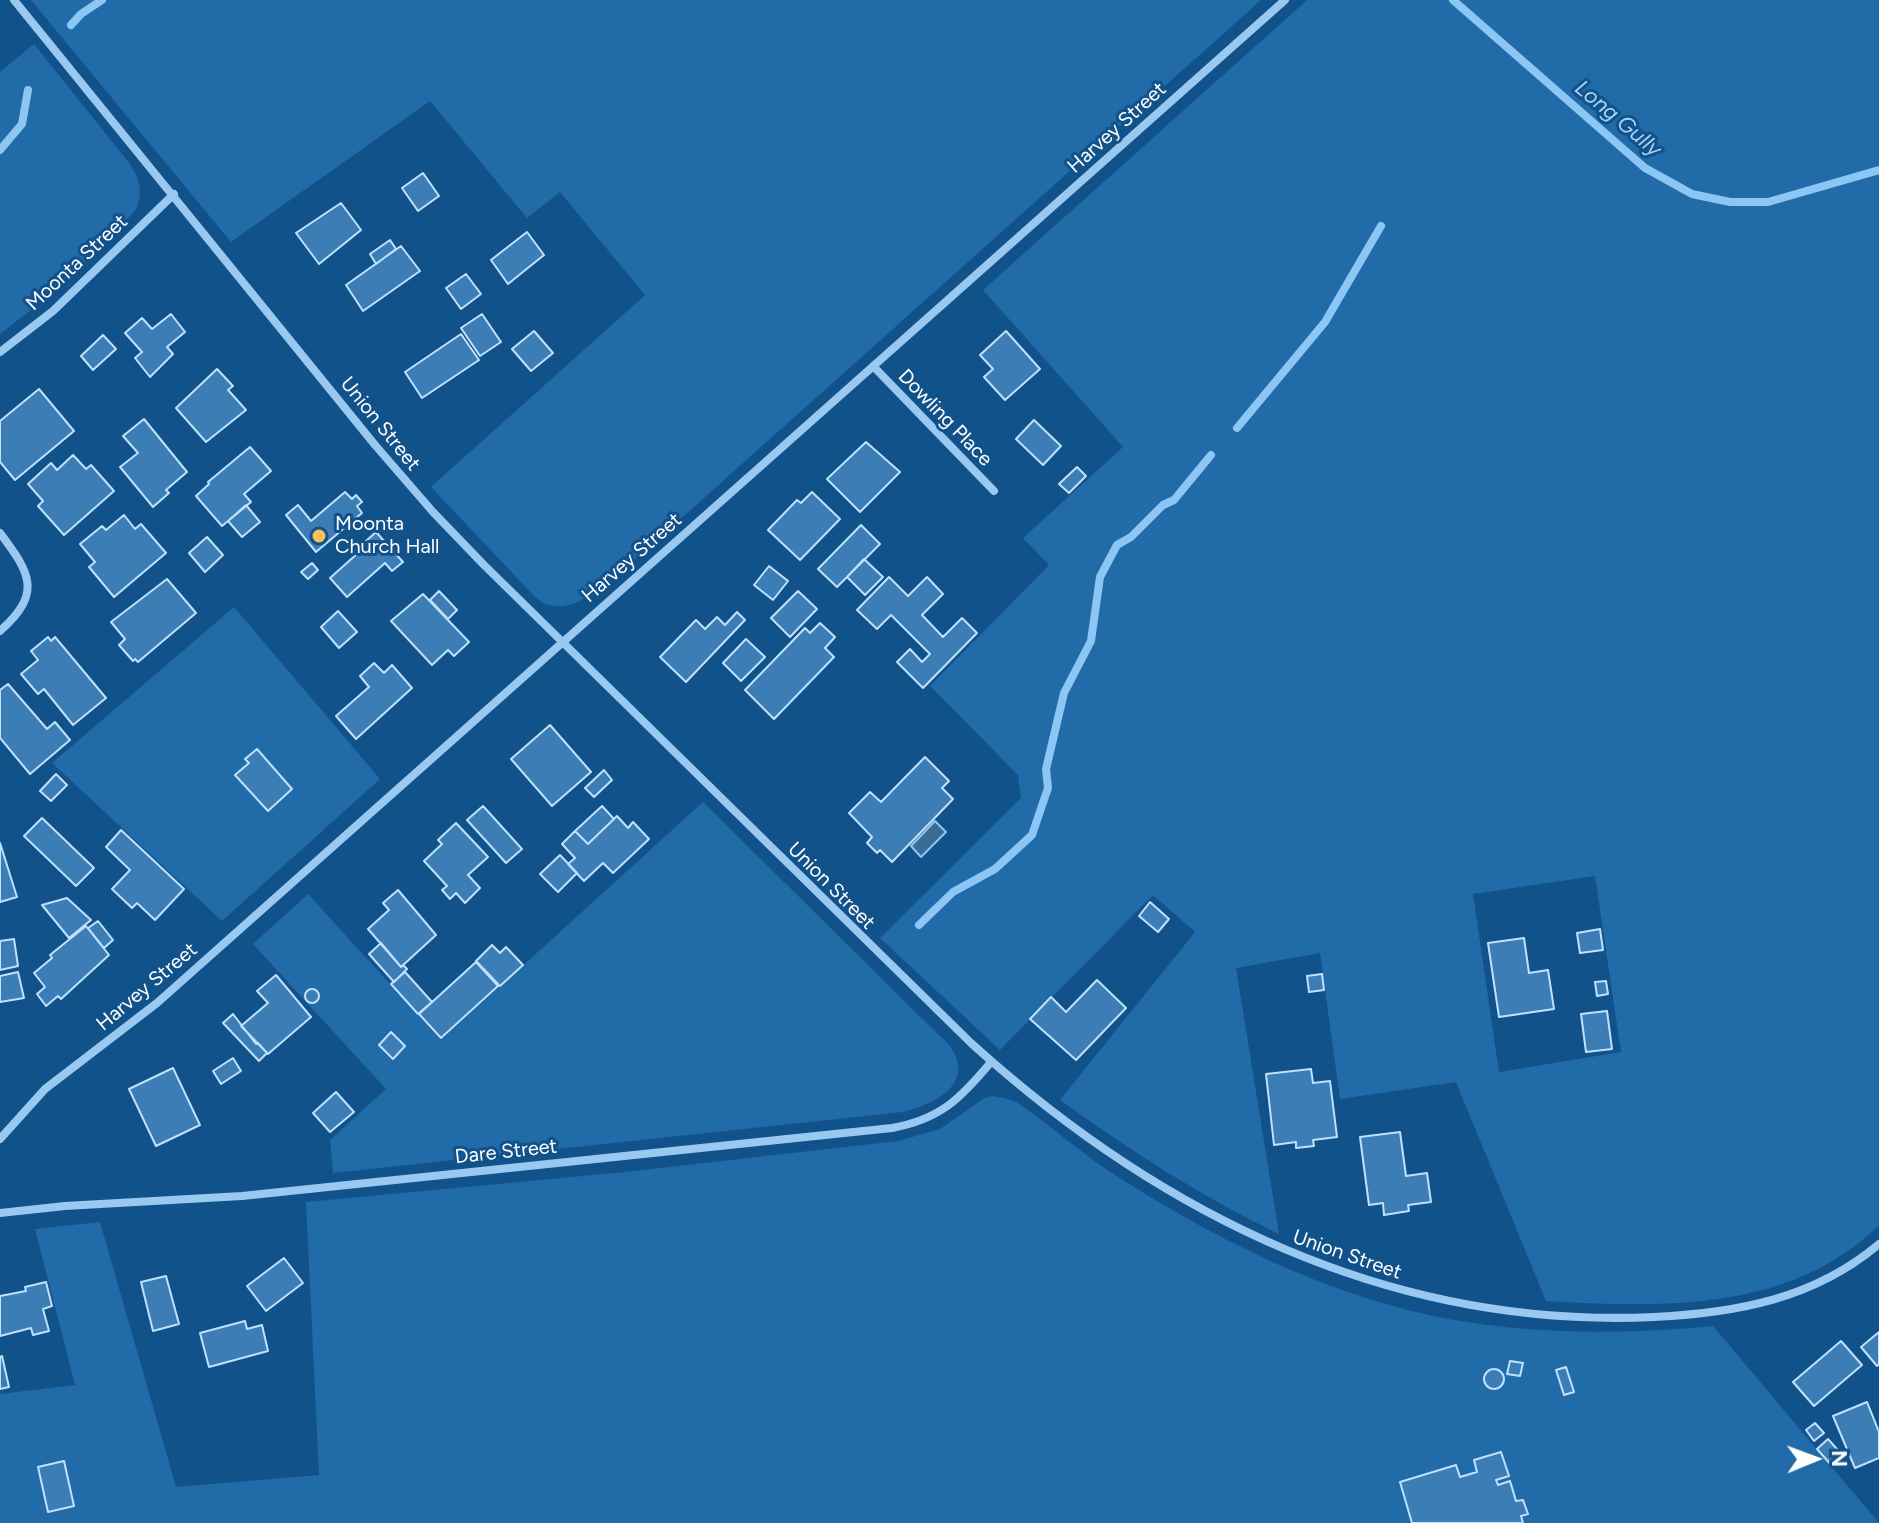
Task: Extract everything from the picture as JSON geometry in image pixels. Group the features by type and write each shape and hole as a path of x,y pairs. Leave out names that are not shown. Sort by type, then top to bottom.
{"street":[{"name":"Union Street","path":"14,0 409,485 484,565 873,951 991,1062 1086,1135 1218,1218 1268,1244 1320,1265 1439,1301 1484,1309 1589,1318 1704,1313 1763,1304 1796,1294 1846,1269 1879,1244"},
{"name":"Harvey Street","path":"0,1139 45,1089 157,1003 1285,0"},
{"name":"Moonta Street","path":"0,352 53,311 174,194"},
{"name":"Dowling Place","path":"873,366 994,491"},
{"path":"0,533 22,563 27,574 27,589 18,615 0,631"},
{"name":"Dare Street","path":"0,1213 65,1206 242,1196 892,1128 912,1124 940,1112 967,1090 991,1062"}],"shaded area":[{"path":"31,0 1261,0 620,573 579,601 557,606 535,597 431,487 645,295 560,192 527,218 430,101 231,242"},
{"path":"1307,0 1879,0 1879,1226 1845,1253 1807,1274 1736,1296 1659,1304 1546,1301 1456,1082 1340,1099 1320,953 1236,968 1279,1234 1166,1172 1060,1100 1195,932 1153,895 1000,1050 880,938 1021,798 1018,775 930,686 1049,565 1023,538 1123,447 983,290","holes":["1595,876 1621,1052 1499,1072 1473,894"]},
{"path":"34,44 130,164 140,193 135,211 54,292 0,334 0,72"},
{"path":"234,607 380,779 222,921 52,763"},
{"path":"703,802 950,1046 957,1059 958,1071 948,1090 928,1104 903,1112 333,1173 330,1140 386,1089 253,944 308,894 441,1040"},
{"path":"935,821 946,832 921,857 911,846"},
{"path":"991,1096 1018,1103 1102,1167 1189,1220 1266,1259 1346,1291 1429,1315 1535,1330 1606,1332 1713,1326 1879,1523 1523,1523 1521,1516 1528,1513 1523,1500 1516,1501 1510,1482 1498,1485 1496,1480 1509,1476 1501,1452 1474,1460 1477,1472 1460,1477 1455,1465 1400,1482 1412,1523 0,1523 0,1394 75,1385 35,1229 100,1222 176,1487 319,1475 306,1202 625,1172 898,1141 940,1129"}],"building":[{"path":"423,173 439,196 418,211 402,188"},
{"path":"341,203 361,230 319,264 296,233"},
{"path":"527,232 544,255 508,284 491,260"},
{"path":"390,240 396,249 376,264 370,254"},
{"path":"401,246 420,271 363,311 346,285"},
{"path":"466,274 481,294 461,309 446,288"},
{"path":"171,314 185,332 167,347 173,354 150,377 135,358 142,352 125,333 142,318 152,329"},
{"path":"482,314 501,342 480,356 461,328"},
{"path":"534,331 553,353 531,371 512,349"},
{"path":"1006,331 1040,369 1005,400 984,377 993,369 980,355"},
{"path":"461,334 479,360 422,398 405,372"},
{"path":"103,335 116,349 93,370 81,356"},
{"path":"217,369 233,386 228,390 246,410 206,442 176,408"},
{"path":"39,389 74,431 15,480 0,462 0,421"},
{"path":"144,419 187,472 166,490 169,493 153,507 120,467 138,453 123,436"},
{"path":"1034,420 1061,446 1043,465 1016,439"},
{"path":"866,442 900,472 860,512 827,479"},
{"path":"250,447 271,471 244,494 251,502 222,526 196,496"},
{"path":"73,455 86,469 91,465 114,491 64,535 38,506 43,501 28,484 51,463 57,470"},
{"path":"1077,467 1086,476 1069,493 1059,484"},
{"name":"Moonta Church Hall","path":"345,492 352,499 356,495 362,502 357,506 362,513 316,552 286,515 298,505 311,521"},
{"path":"812,492 840,519 800,560 768,530 797,500 801,503"},
{"path":"246,505 260,522 242,537 228,521"},
{"path":"124,515 135,529 141,524 166,553 114,597 89,567 95,562 80,544 102,526 106,530"},
{"path":"861,525 880,544 837,587 818,569"},
{"path":"376,532 403,562 392,571 385,563 347,597 330,578 367,545 365,542"},
{"path":"207,537 223,555 205,572 189,553"},
{"path":"864,559 883,577 865,595 847,577"},
{"path":"312,563 318,570 308,579 301,572"},
{"path":"769,566 788,581 773,600 754,585"},
{"path":"889,577 908,596 927,577 943,594 922,615 943,637 962,618 977,633 923,688 897,662 910,649 922,662 930,654 891,615 877,629 857,610"},
{"path":"167,579 196,613 138,662 133,661 119,645 125,639 111,622"},
{"path":"439,591 457,610 448,619 430,600"},
{"path":"798,591 817,609 790,637 771,618"},
{"path":"423,594 469,642 454,656 448,650 432,665 391,621"},
{"path":"338,611 357,632 339,648 321,627"},
{"path":"737,612 745,620 686,682 660,657 696,620 705,629 717,617 725,625"},
{"path":"820,623 835,637 825,648 834,657 774,719 745,690 805,628 810,633"},
{"path":"48,637 51,641 55,637 106,698 73,725 44,689 38,694 21,674 38,660 31,651"},
{"path":"746,639 765,657 741,681 723,663"},
{"path":"374,663 384,673 392,665 412,688 356,739 336,716 369,687 360,676"},
{"path":"8,684 47,729 55,722 70,740 30,774 0,738 0,690"},
{"path":"550,725 591,772 552,806 511,759"},
{"path":"257,749 292,789 268,811 235,775 249,763 245,759"},
{"path":"925,757 949,781 942,788 953,799 892,862 867,843 872,837 849,813 870,792 881,802"},
{"path":"604,770 612,780 594,797 585,788"},
{"path":"56,774 67,785 51,801 40,791"},
{"path":"483,806 522,849 506,863 467,820"},
{"path":"602,806 614,819 588,844 575,831"},
{"path":"617,816 628,828 633,822 649,839 613,873 603,863 584,881 568,864 575,858 562,844 575,831 588,844"},
{"path":"42,818 94,868 76,886 24,836"},
{"path":"456,823 488,857 468,875 480,888 465,903 456,893 450,899 442,890 447,886 424,861 442,844 438,840"},
{"path":"121,830 184,889 155,920 137,903 132,908 112,889 130,870 106,847"},
{"path":"0,843 17,897 0,902"},
{"path":"560,855 577,873 558,892 540,874"},
{"path":"398,890 436,935 401,967 368,929 389,910 383,903"},
{"path":"67,898 91,920 69,938 42,905"},
{"path":"1150,902 1169,919 1158,932 1139,916"},
{"path":"98,921 113,940 104,948 88,928"},
{"path":"86,926 109,955 61,999 58,996 46,1006 37,994 45,987 34,973 52,958 50,955"},
{"path":"1600,929 1603,950 1580,953 1577,933"},
{"path":"1524,938 1529,973 1548,970 1554,1009 1499,1017 1488,943"},
{"path":"14,939 18,966 0,970 0,941"},
{"path":"381,943 401,967 403,965 407,969 394,982 369,954"},
{"path":"492,945 500,953 506,947 523,965 500,986 476,961"},
{"path":"476,962 498,986 441,1038 419,1014"},
{"path":"18,972 24,998 0,1002 0,976"},
{"path":"405,972 432,1002 418,1014 391,984"},
{"path":"1322,974 1324,990 1309,992 1307,976"},
{"path":"276,975 311,1017 268,1054 241,1026 268,1003 257,991"},
{"path":"1097,980 1126,1008 1076,1060 1030,1019 1051,997 1066,1012"},
{"path":"1606,981 1608,994 1597,996 1595,982"},
{"path":"312,989 319,996 312,1003 305,996"},
{"path":"1607,1011 1612,1049 1586,1052 1581,1014"},
{"path":"233,1014 267,1053 259,1061 223,1023"},
{"path":"391,1032 405,1046 393,1059 379,1045"},
{"path":"233,1058 241,1071 221,1084 213,1071"},
{"path":"173,1068 200,1125 156,1146 129,1089"},
{"path":"1311,1069 1313,1083 1330,1081 1337,1137 1313,1140 1314,1146 1296,1148 1296,1142 1274,1145 1266,1074"},
{"path":"336,1092 354,1112 330,1132 313,1113"},
{"path":"1400,1132 1406,1176 1427,1173 1431,1202 1408,1205 1409,1211 1384,1215 1383,1203 1369,1205 1360,1137"},
{"path":"284,1258 303,1283 266,1311 247,1286"},
{"path":"166,1276 179,1324 153,1331 141,1282"},
{"path":"46,1282 52,1306 43,1309 49,1331 33,1335 31,1328 0,1336 0,1296 26,1291 25,1287"},
{"path":"245,1321 247,1329 262,1325 268,1351 209,1367 200,1333"},
{"path":"1879,1332 1879,1364 1877,1366 1861,1347"},
{"path":"1841,1341 1862,1365 1814,1406 1793,1382"},
{"path":"0,1357 9,1387 0,1389"},
{"path":"1510,1361 1523,1363 1520,1376 1507,1374"},
{"path":"1566,1367 1574,1392 1564,1395 1556,1370"},
{"path":"1494,1369 1501,1372 1504,1379 1501,1386 1494,1389 1487,1386 1484,1379 1487,1372"},
{"path":"1867,1402 1879,1432 1879,1458 1855,1468 1833,1416"},
{"path":"1815,1423 1824,1433 1814,1441 1806,1430"},
{"path":"1828,1439 1844,1457 1833,1467 1817,1449"},
{"path":"1501,1452 1509,1476 1496,1480 1498,1485 1510,1481 1516,1501 1523,1500 1528,1514 1521,1516 1523,1523 1412,1523 1400,1482 1456,1465 1460,1477 1477,1472 1474,1460"},
{"path":"64,1461 74,1506 48,1512 38,1467"}],"waterway":[{"path":"71,25 102,0"},
{"name":"Long Gully","path":"1453,0 1645,168 1692,194 1730,202 1768,202 1879,170"},
{"path":"0,150 22,124 28,90"},
{"path":"1237,428 1325,322 1381,226"},
{"path":"919,925 953,892 995,869 1032,835 1048,788 1046,769 1064,693 1091,641 1100,577 1117,545 1131,537 1163,505 1174,500 1211,455"}],"place":[{"name":"Moonta Church Hall","path":"319,536"}]}
